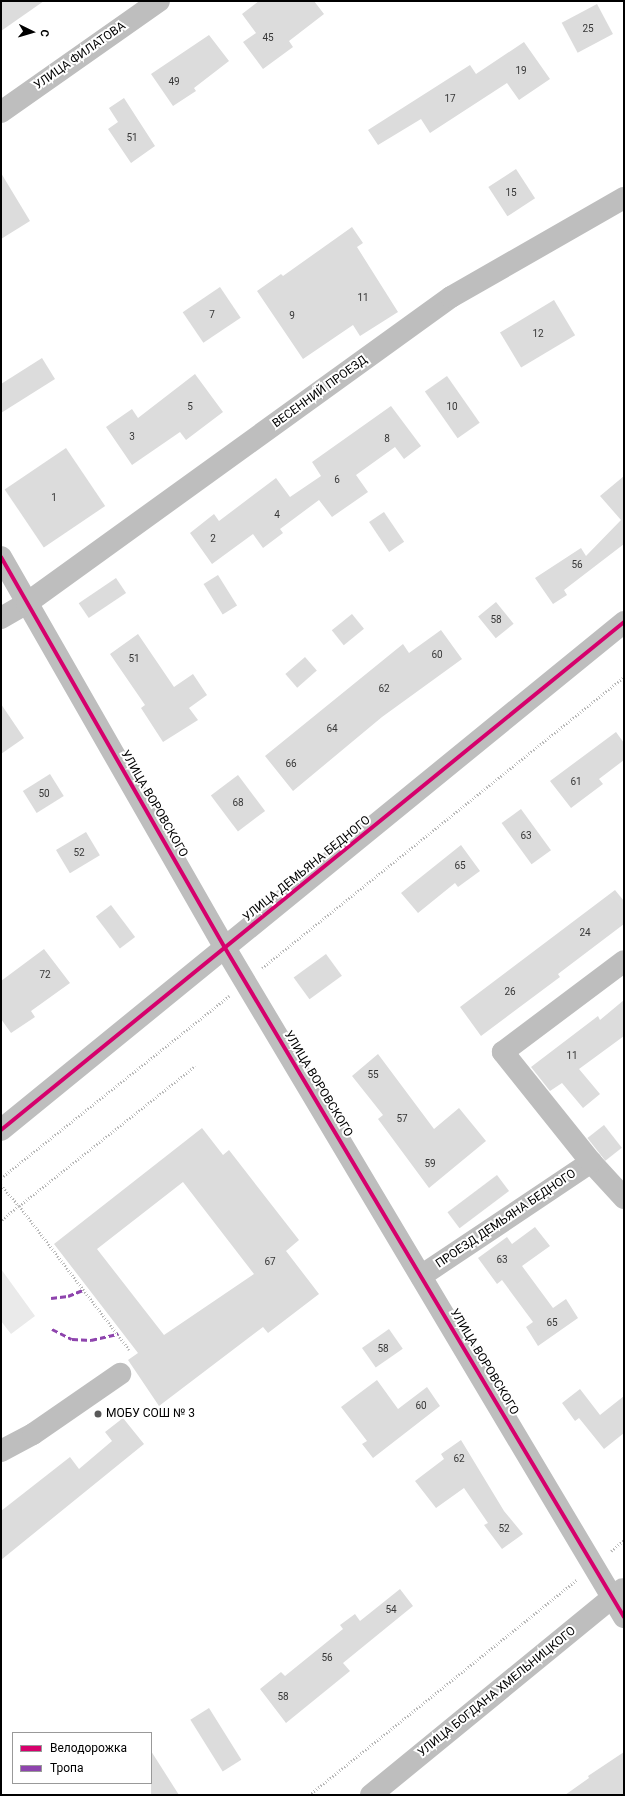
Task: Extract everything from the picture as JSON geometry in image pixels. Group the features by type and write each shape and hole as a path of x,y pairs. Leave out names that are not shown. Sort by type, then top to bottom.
{"street":[{"name":"УЛИЦА ФИЛАТОВА","path":"1,112 159,1"},
{"name":"ВЕСЕННИЙ ПРОЕЗД","path":"1,618 27,603 451,297 624,198"},
{"name":"УЛИЦА ВОРОВСКОГО","path":"1,557 225,948 420,1276 593,1566 618,1593 624,1617"},
{"name":"УЛИЦА ДЕМЬЯНА БЕДНОГО","path":"1,1130 624,622"},
{"path":"624,961 503,1052 591,1162 624,1198"},
{"name":"ПРОЕЗД ДЕМЬЯНА БЕДНОГО","path":"420,1276 591,1162"},
{"path":"1,1451 33,1434 120,1374"},
{"name":"УЛИЦА БОГДАНА ХМЕЛЬНИЦКОГО","path":"371,1795 618,1593"}],"path":[{"path":"1,1178 246,983 274,957 624,677"},
{"path":"1,1221 195,1066"},
{"path":"1,1185 19,1206 129,1350"},
{"path":"309,1795 624,1540"}],"shaded area":[{"path":"1,1269 35,1316 11,1334 1,1321"}],"building":[{"path":"1,1 44,1 1,31"},
{"path":"259,1 314,1 324,14 289,41 293,47 263,69 243,42 256,33 242,14"},
{"path":"597,4 613,34 578,53 562,23"},
{"path":"209,35 229,61 194,88 196,91 173,106 151,74"},
{"path":"524,42 550,79 519,100 507,83 430,133 421,119 378,145 368,130 470,65 476,74"},
{"path":"124,98 155,146 131,163 108,129 118,122 109,108"},
{"path":"516,169 535,198 507,216 488,187"},
{"path":"1,173 30,221 1,239"},
{"path":"352,227 363,243 357,247 398,312 360,336 353,325 303,359 257,291 281,274 283,276"},
{"path":"220,287 241,318 203,343 183,312"},
{"path":"554,300 575,335 521,368 500,332"},
{"path":"42,358 55,379 1,413 1,384"},
{"path":"195,374 223,412 186,440 180,432 132,465 106,427 132,409 138,418"},
{"path":"447,376 480,423 458,438 425,391"},
{"path":"391,406 421,446 404,459 395,447 356,475 368,492 332,517 319,500 280,529 283,533 263,548 253,534 212,564 190,533 214,514 219,521 276,478 290,497 321,476 312,462"},
{"path":"66,448 105,506 44,547 5,489"},
{"path":"624,476 624,544 564,590 567,595 553,604 535,578 581,548 586,556 621,520 600,496"},
{"path":"384,512 404,542 389,552 369,522"},
{"path":"218,575 237,606 223,615 204,584"},
{"path":"116,578 126,593 89,618 79,603"},
{"path":"496,602 514,624 496,638 478,616"},
{"path":"352,614 364,629 344,645 332,630"},
{"path":"441,630 462,659 382,717 293,791 265,756 403,644 409,653"},
{"path":"138,634 174,687 193,674 207,695 189,708 198,720 163,742 141,708 145,705 110,654"},
{"path":"305,657 317,671 297,688 285,674"},
{"path":"1,704 24,738 1,754"},
{"path":"616,732 624,743 624,760 599,779 603,784 571,808 550,781"},
{"path":"50,774 64,796 37,813 23,791"},
{"path":"238,775 265,811 238,831 211,795"},
{"path":"521,809 551,850 532,864 502,823"},
{"path":"86,832 100,855 70,873 56,850"},
{"path":"461,845 480,871 458,887 455,883 418,913 401,893"},
{"path":"615,890 624,901 624,924 558,974 560,977 481,1036 460,1007"},
{"path":"111,905 135,937 120,948 96,916"},
{"path":"44,949 70,983 31,1011 35,1017 11,1033 1,1019 1,981"},
{"path":"326,954 342,976 310,999 294,978"},
{"path":"624,1000 624,1036 579,1069 600,1094 583,1108 562,1083 550,1091 531,1067 598,1016 600,1020"},
{"path":"378,1054 434,1129 459,1108 486,1141 429,1188 378,1119 383,1115 352,1076"},
{"path":"604,1125 622,1148 605,1161 587,1138"},
{"path":"202,1128 223,1155 229,1150 299,1240 286,1251 319,1294 268,1333 263,1327 159,1406 128,1360 138,1353 54,1244","holes":["183,1182 254,1274 164,1335 97,1249"]},
{"path":"497,1175 509,1191 460,1228 447,1212"},
{"path":"535,1227 550,1246 522,1266 553,1308 566,1299 578,1318 538,1346 526,1327 533,1322 502,1280 497,1284 478,1258 507,1237 512,1244"},
{"path":"389,1329 403,1349 376,1368 362,1348"},
{"path":"377,1380 398,1409 427,1387 440,1406 373,1458 362,1444 367,1441 341,1407"},
{"path":"580,1389 600,1415 624,1396 624,1433 604,1449 579,1418 575,1421 562,1403"},
{"path":"123,1418 144,1444 1,1560 1,1511 70,1457 79,1469 112,1441 105,1432"},
{"path":"461,1440 504,1511 523,1534 502,1549 484,1525 488,1523 464,1488 436,1508 415,1481 444,1459 441,1454"},
{"path":"400,1589 413,1606 343,1663 350,1671 286,1723 260,1689 281,1672 285,1676 343,1629 340,1625 355,1614 360,1621"},
{"path":"209,1708 241,1760 223,1771 190,1720"},
{"path":"624,1752 624,1795 565,1795 589,1778 588,1776"},
{"path":"152,1753 179,1795 151,1795 152,1784"}],"marked path":[{"path":"51,1298 68,1296 83,1290"},
{"path":"52,1329 72,1339 91,1340 118,1334"}],"cycle path":[{"path":"1,557 225,948 624,1617"},
{"path":"1,1130 624,622"}],"place":[{"name":"МОБУ СОШ № 3","path":"98,1414"}]}
